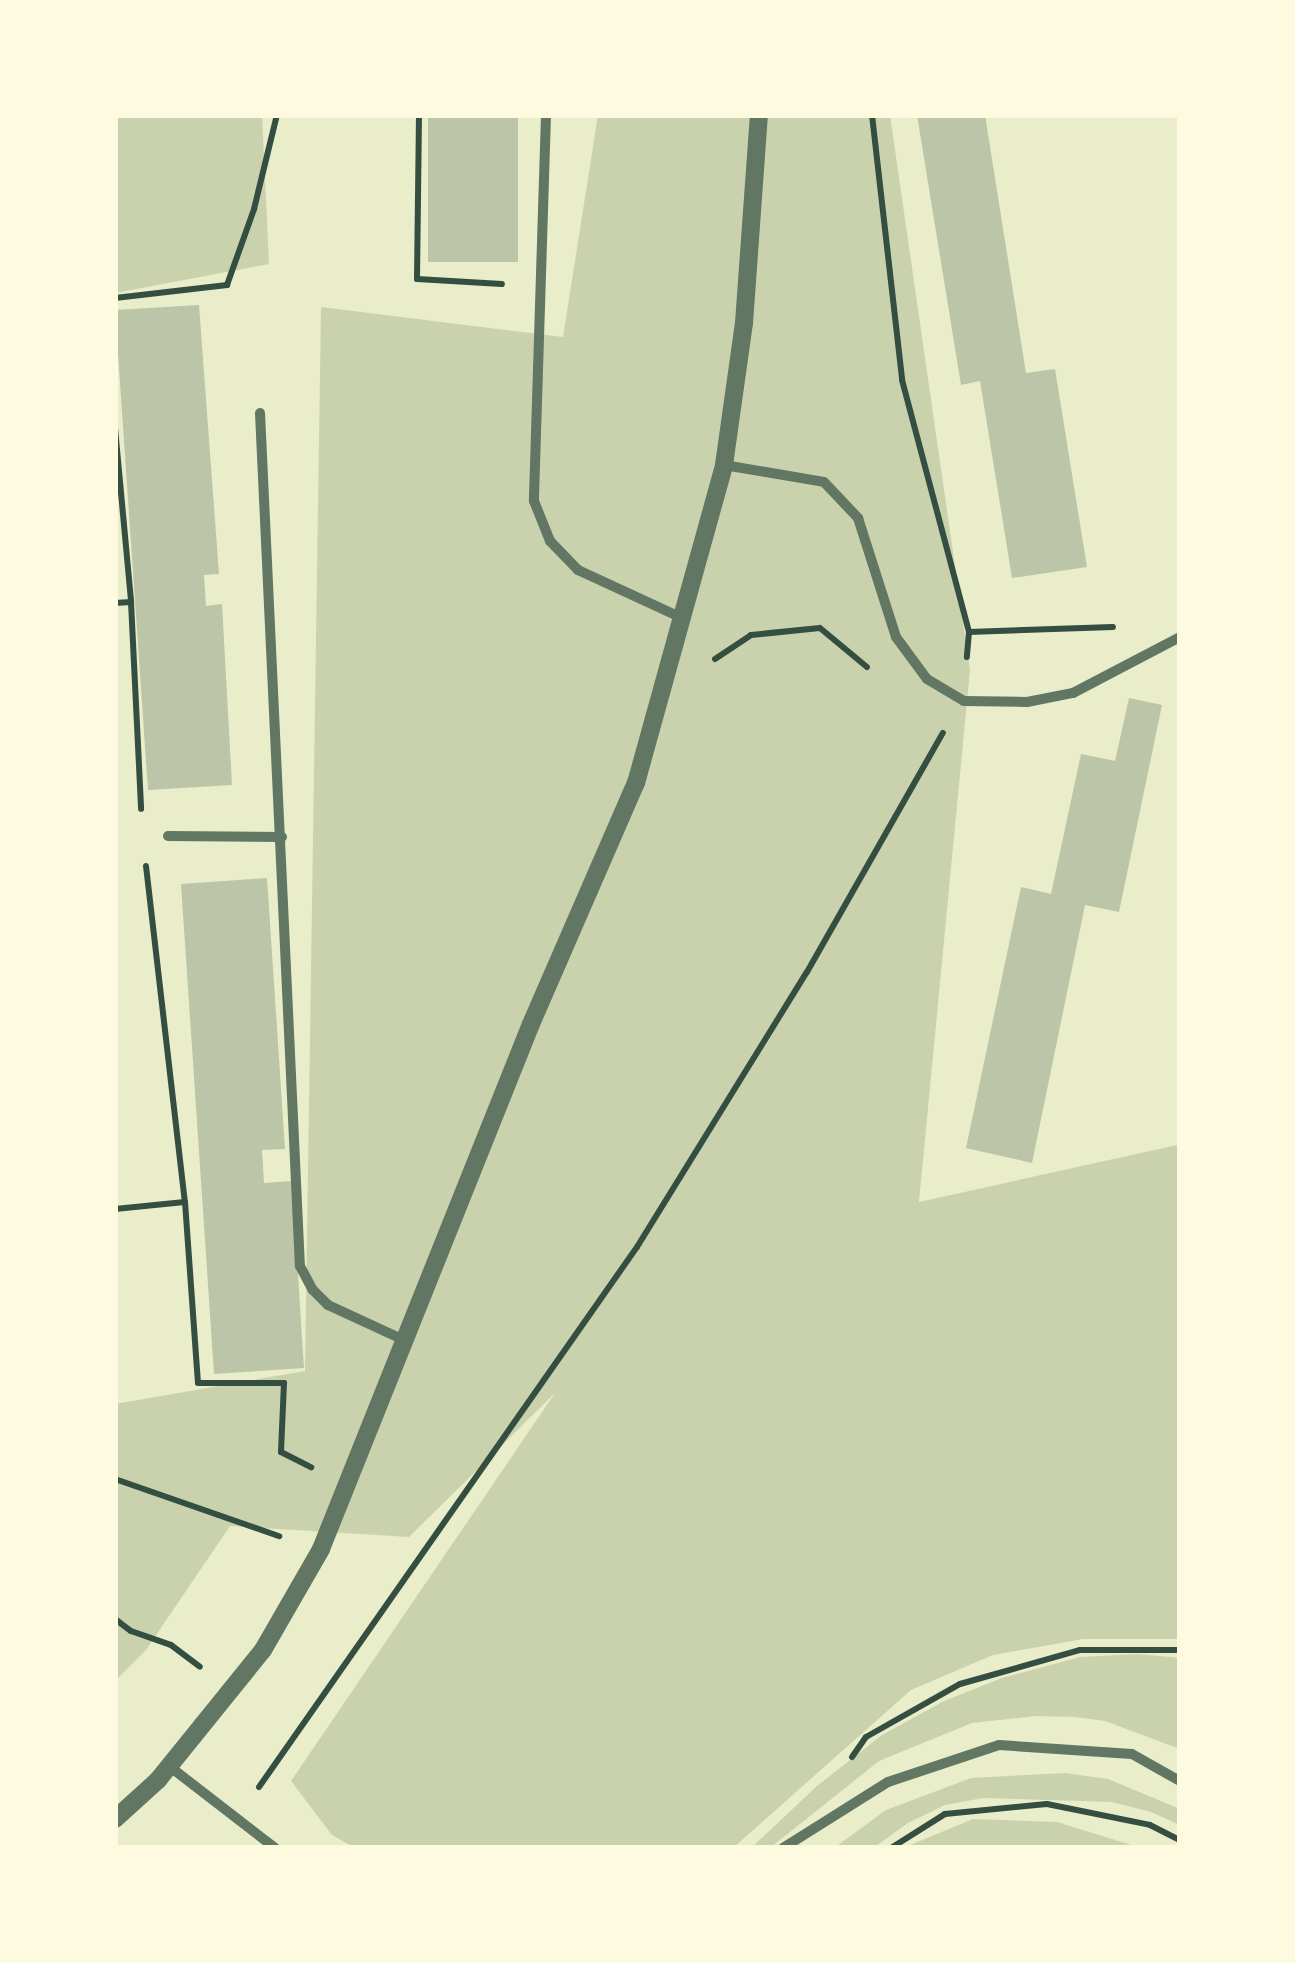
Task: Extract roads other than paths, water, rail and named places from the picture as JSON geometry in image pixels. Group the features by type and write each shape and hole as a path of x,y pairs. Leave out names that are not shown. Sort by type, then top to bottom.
{"street":[{"path":"546,115 534,502 550,541 578,570 684,619"},
{"path":"115,1819 169,1766 263,1650 321,1550 531,1024 636,784 724,465 744,322 760,115"},
{"path":"260,413 300,1266 312,1290 328,1305 406,1342"},
{"path":"724,465 824,482 858,518 896,636 927,679 964,701 1027,702 1073,693 1180,638"},
{"path":"168,836 282,837"},
{"path":"783,1848 888,1782 999,1745 1132,1754 1180,1780"},
{"path":"169,1766 275,1848"}]}
